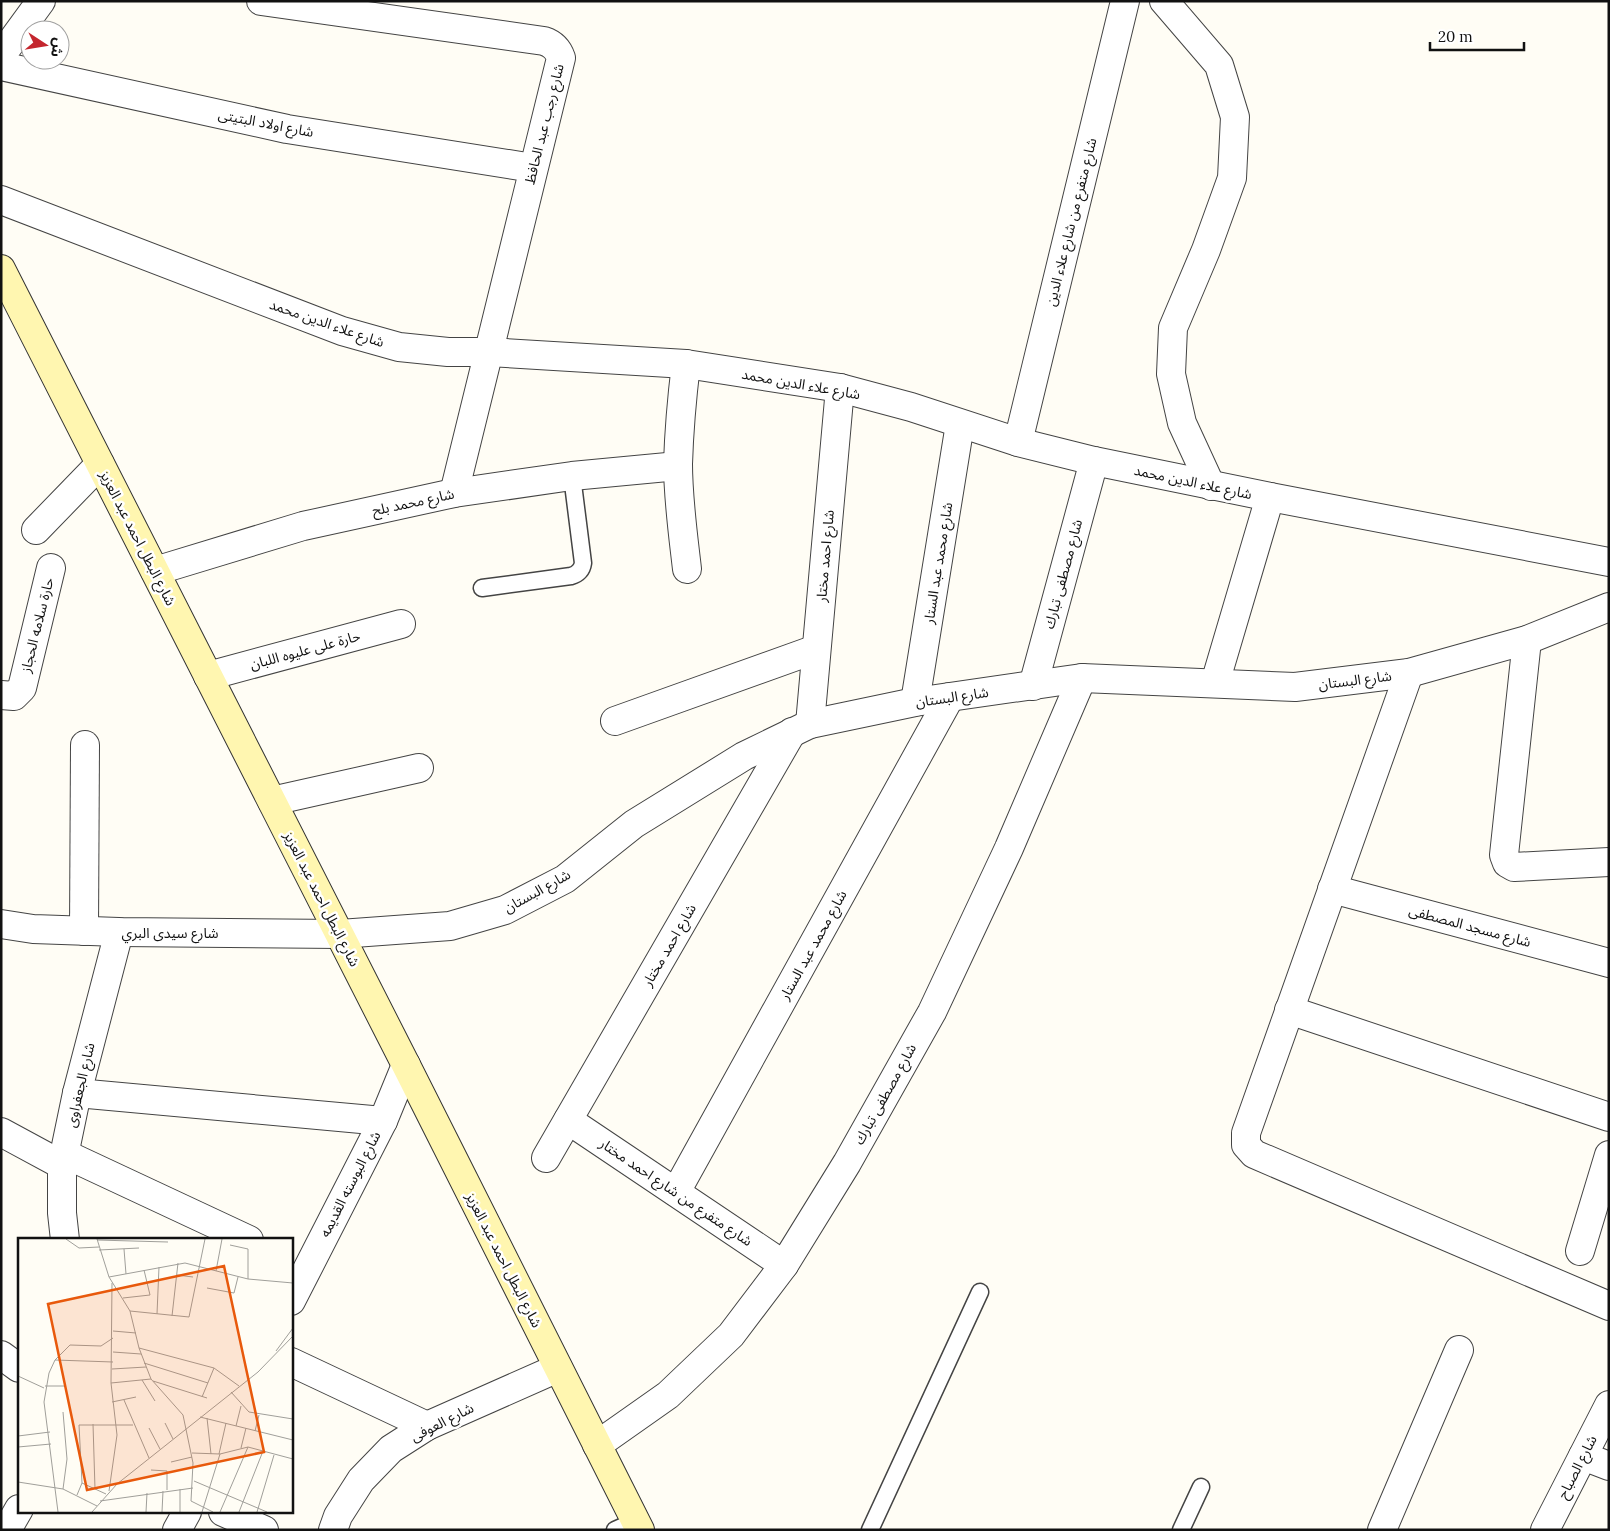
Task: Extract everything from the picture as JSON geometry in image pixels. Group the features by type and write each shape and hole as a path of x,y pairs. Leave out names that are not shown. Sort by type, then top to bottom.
{"main road":[{"name":"شارع البطل احمد عبد العزيز","path":"1,269 406,1064 597,1445 630,1527"}],"street":[{"path":"1,56 41,1"},
{"name":"شارع رجب عبد الحافظ","path":"261,1 544,41 550,43 559,52 561,58 454,493"},
{"name":"شارع متفرع من شارع علاء الدين","path":"1018,442 1125,1"},
{"path":"1164,1 1219,65 1235,117 1232,178 1206,250 1174,328 1170,374 1182,423 1211,486"},
{"name":"شارع اولاد البتيتى","path":"1,66 287,129 534,168"},
{"name":"شارع علاء الدين محمد","path":"1,200 342,331 399,347 448,352 489,352 686,364 840,388 911,407 1018,442 1094,461 1211,486 1609,562"},
{"path":"686,364 680,415 678,466 687,569"},
{"name":"شارع احمد مختار","path":"546,1158 801,728 816,649 840,388"},
{"name":"شارع محمد عبد الستار","path":"915,702 960,424"},
{"name":"شارع مصطفى تبارك","path":"1033,686 1094,461"},
{"path":"36,530 100,464"},
{"name":"شارع محمد بلح","path":"155,571 303,526 454,493 572,476 678,466"},
{"path":"1215,683 1270,497"},
{"name":"حارة سلامه الحجاز","path":"1,695 14,696 22,688 51,568"},
{"name":"شارع البستان","path":"340,934 450,926 505,910 565,878 634,824 736,761 801,728 915,702 1082,678 1295,687 1408,673 1528,640 1609,607"},
{"name":"حارة على عليوه اللبان","path":"208,676 401,624"},
{"path":"1528,640 1504,855 1507,863 1514,867 1609,862"},
{"path":"615,721 816,649"},
{"path":"1408,673 1245,1140 1249,1150 1263,1158 1609,1306"},
{"name":"شارع مصطفى تبارك","path":"597,1445 668,1395 731,1334 784,1265 847,1163 932,1012 1009,848 1082,678"},
{"name":"شارع محمد عبد الستار","path":"676,1192 950,697"},
{"path":"84,745 84,931"},
{"path":"272,801 419,768"},
{"name":"شارع مسجد المصطفى","path":"1332,889 1609,963"},
{"name":"شارع سيدى البري","path":"1,924 33,929 84,931 340,934"},
{"name":"شارع الجعفراوى","path":"65,1238 62,1213 64,1160 76,1093 119,932"},
{"path":"1289,1010 1609,1117"},
{"name":"شارع البوسته القديمه","path":"292,1296 299,1263 383,1120 406,1064"},
{"path":"76,1093 383,1120"},
{"name":"شارع متفرع من شارع احمد مختار","path":"568,1120 784,1265"},
{"path":"1,1132 244,1238"},
{"path":"1580,1251 1609,1155"},
{"path":"1382,1530 1459,1350"},
{"path":"1,1355 18,1367"},
{"path":"292,1362 427,1426"},
{"name":"شارع العوفى","path":"333,1530 338,1516 361,1480 391,1449 427,1426 558,1368"},
{"name":"شارع الصباح","path":"1545,1530 1609,1405"},
{"path":"1583,1456 1609,1466"},
{"path":"177,1530 186,1514"},
{"path":"228,1514 264,1530"}],"lane":[{"path":"482,588 571,576 579,572 583,563 572,476"},
{"path":"870,1530 980,1292"},
{"path":"1181,1530 1201,1488"}]}
